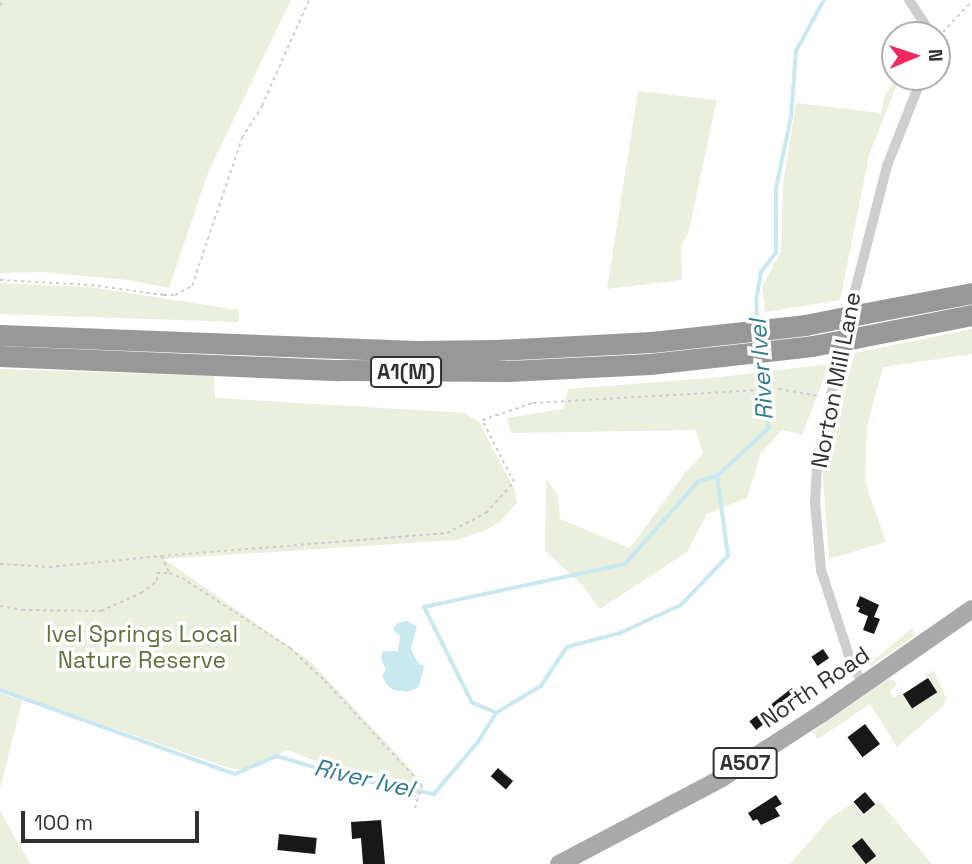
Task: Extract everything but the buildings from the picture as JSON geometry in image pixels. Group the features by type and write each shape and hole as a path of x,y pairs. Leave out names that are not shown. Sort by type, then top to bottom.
{"highway":[{"name":"A1(M)","path":"0,335 404,350 496,350 652,342 804,325 972,293"},
{"name":"A1(M)","path":"0,356 339,370 496,372 650,364 812,346 972,315"}],"main road":[{"name":"North Road","path":"559,864 722,778 864,685 972,609"}],"street":[{"path":"909,0 923,21"},
{"name":"Norton Mill Lane","path":"864,685 851,662 821,570 815,502 817,466 829,398 887,166 916,91"}],"path":[{"path":"0,6 3,0"},
{"path":"0,280 90,285 164,295 175,295 192,286 242,138 262,106 309,0"},
{"path":"951,23 972,1"},
{"path":"0,564 49,567 447,533 486,513 514,482 482,420 533,403 779,389 829,398"},
{"path":"161,556 169,573"},
{"path":"0,606 22,610 101,611 141,593 157,581 157,573 169,573 213,596 290,648 325,681 422,785 415,808"}],"green space":[{"path":"0,0 291,0 208,173 169,288 128,280 43,272 0,273"},
{"path":"638,91 717,100 688,234 681,245 682,280 607,289"},
{"path":"888,91 894,91 869,155 840,300 765,312 762,287 781,251 783,184 796,103 881,113"},
{"path":"0,283 90,287 239,310 239,322 0,314"},
{"path":"972,329 972,354 883,367 867,426 865,482 886,542 829,559 822,465 855,353"},
{"path":"829,364 802,435 782,430 761,453 747,498 707,514 687,552 600,609 583,586 545,551 546,479 558,495 560,519 630,548 684,474 703,454 696,430 511,433 507,418 563,409 568,389 711,378"},
{"path":"0,369 214,376 215,398 464,413 479,422 515,491 517,503 499,523 483,531 457,540 164,559 310,661 419,778 417,799 388,778 350,774 287,750 244,770 229,768 0,689"},
{"path":"912,628 915,635 872,666 859,662 855,656 853,648 861,656 876,658"},
{"path":"934,671 946,698 943,706 897,747 870,704 818,739 812,732 888,679 894,680 897,685 889,691 894,698 901,692 912,708 936,692 925,674"},
{"name":"Ivel Springs Local Nature Reserve","path":"0,693 22,701 0,790"},
{"path":"880,802 932,864 790,864 829,819 853,803 864,816"},
{"path":"0,811 30,864 0,864"}],"water":[{"path":"407,621 417,626 411,649 418,663 424,666 419,687 408,692 393,690 386,684 382,675 386,670 381,658 383,651 398,651 400,636 393,630 397,623"}],"waterway":[{"name":"River Ivel","path":"757,324 756,301 761,272 776,253 776,188 791,117 796,51 824,0"},
{"name":"River Ivel","path":"0,690 235,774 277,756 347,777 434,794 478,742 496,713 541,686 567,647 620,633 681,605 728,556 717,476 769,428 762,399 759,360"},
{"path":"496,713 472,703 424,607 625,564 698,482 716,476"}]}
